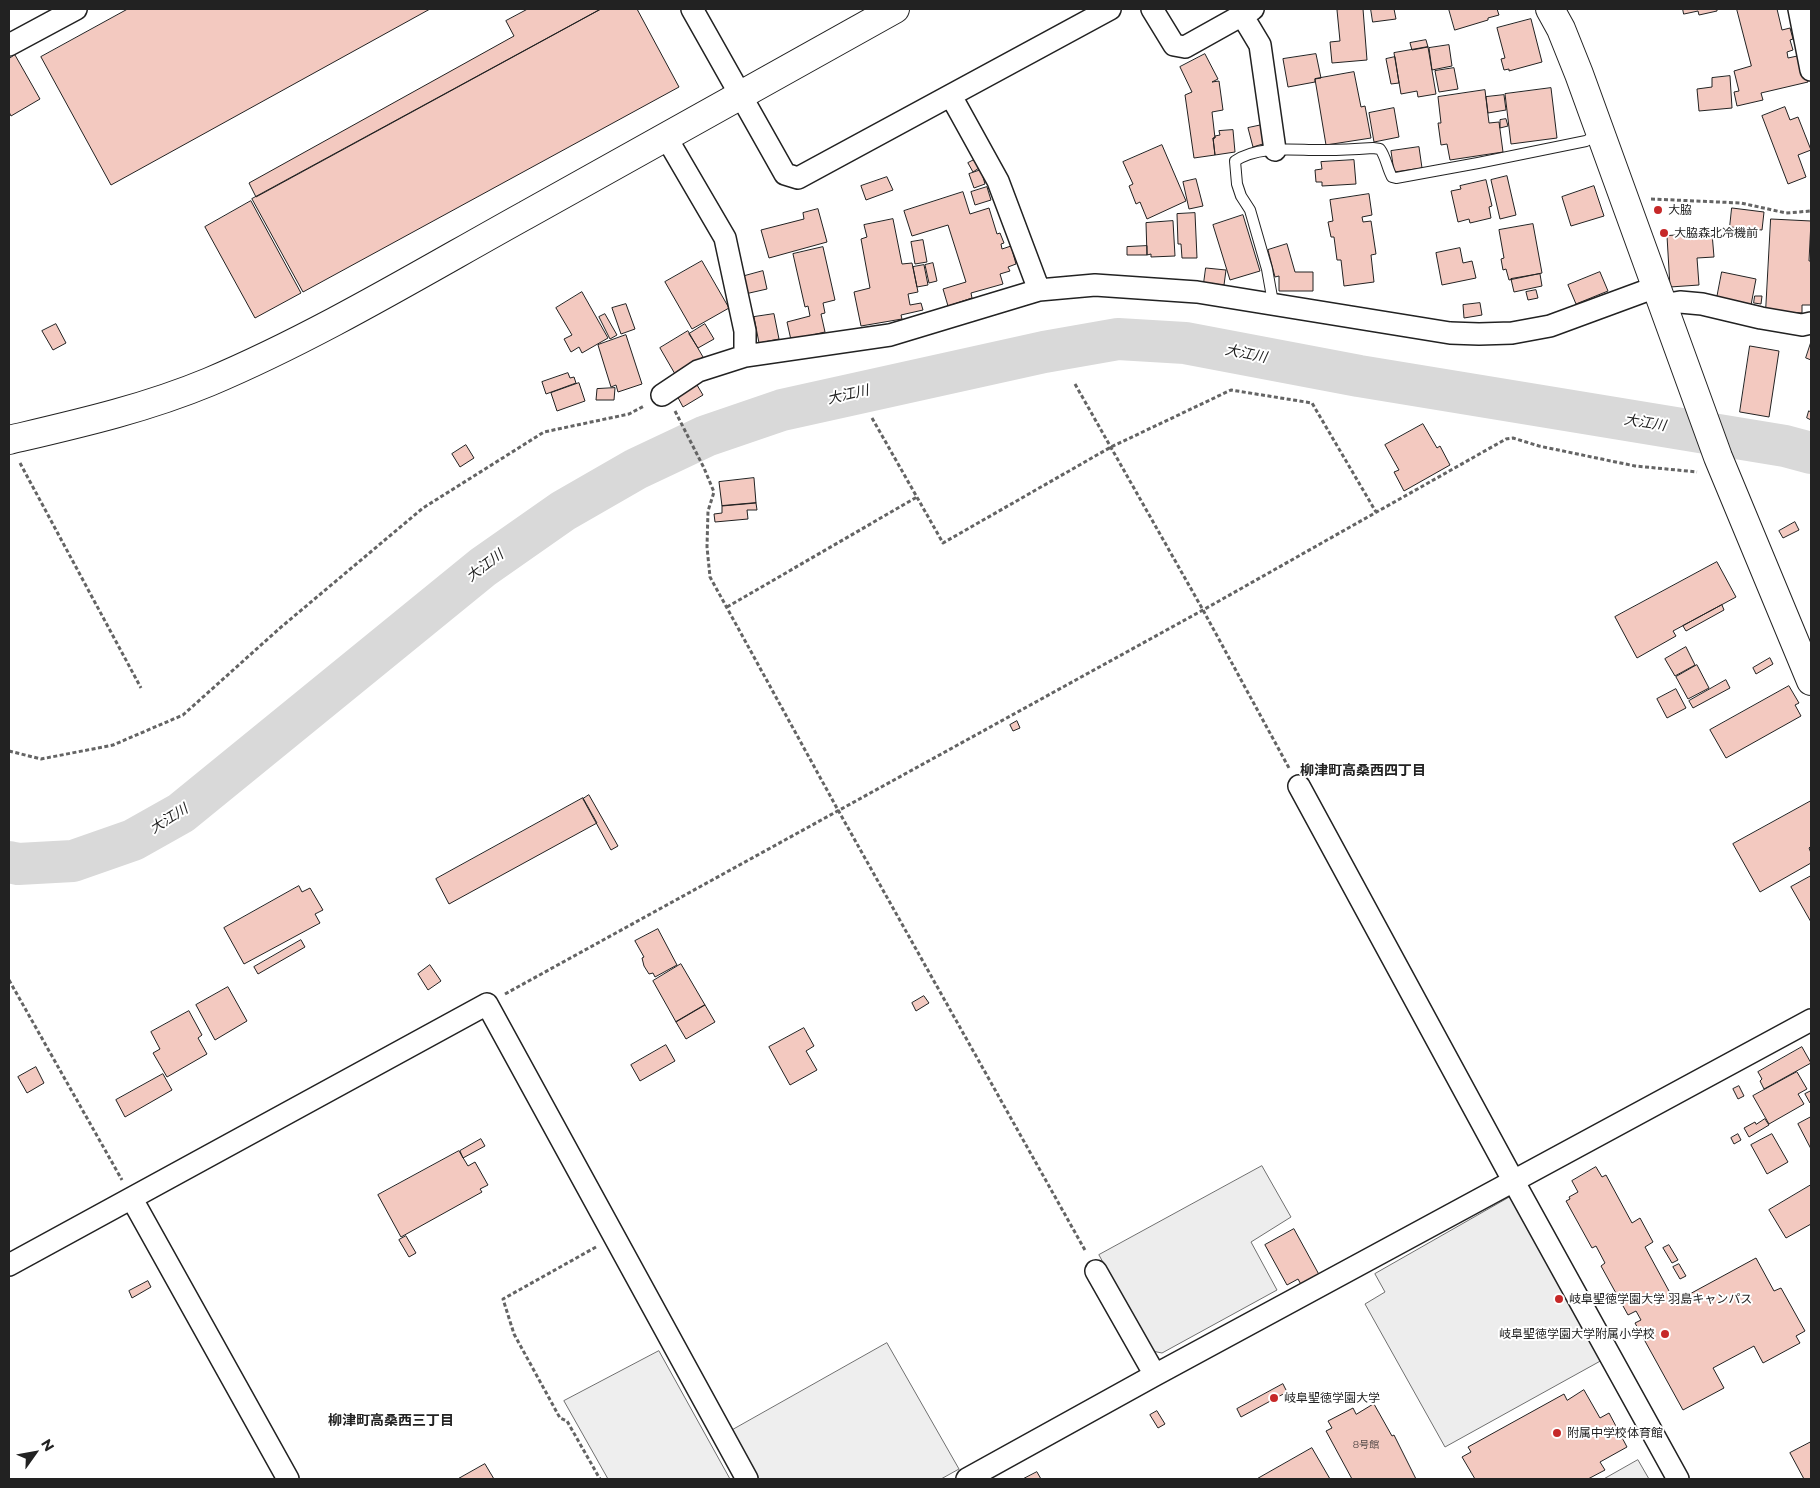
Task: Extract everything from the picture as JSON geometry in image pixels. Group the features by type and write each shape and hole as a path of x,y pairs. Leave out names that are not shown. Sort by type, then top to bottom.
{"street":[{"path":"9,45 76,9"},
{"path":"692,9 785,174 798,178 1110,9"},
{"path":"13,449 208,382 266,356 386,293 895,9"},
{"path":"1152,9 1174,45 1186,47 1248,12 1260,45 1275,150"},
{"path":"1550,9 1565,38 1721,463 1811,681"},
{"path":"1799,9 1811,70"},
{"path":"951,96 998,181 1039,290"},
{"path":"666,137 724,238 745,331 745,356"},
{"path":"662,395 698,371 745,356 890,335 1039,290 1095,285 1197,292 1450,333 1512,333 1550,326 1659,296 1680,302 1702,304 1778,321 1802,325 1811,323"},
{"path":"1299,786 1678,1479"},
{"path":"9,1265 487,1004 747,1479"},
{"path":"967,1479 1155,1375 1811,1020"},
{"path":"132,1199 288,1479"},
{"path":"1096,1271 1155,1375"}],"lane":[{"path":"1271,304 1272,297 1267,269 1250,210 1241,196 1238,184 1235,161 1242,157 1275,150 1380,149 1392,177 1396,178 1478,164 1586,140 1600,133"}],"path":[{"path":"1626,204 1648,199 1741,202 1786,213 1811,211"},
{"path":"1075,384 1203,610 1299,786"},
{"path":"872,418 943,543 1111,447 1231,390 1312,403 1376,512"},
{"path":"9,751 41,759 113,745 183,715 280,628 423,508 544,432 629,414 662,395"},
{"path":"678,414 714,492 708,511 707,547 710,577 1096,1271"},
{"path":"487,1004 1203,610 1506,440 1513,438 1538,446 1635,466 1709,474 1721,463"},
{"path":"13,449 142,688"},
{"path":"726,607 917,497"},
{"path":"9,980 132,1199"},
{"path":"600,1479 567,1421 560,1418 514,1334 503,1298 614,1237"}],"shaded area":[{"path":"1262,1166 1291,1217 1251,1242 1277,1290 1162,1353 1152,1351 1099,1255"},
{"path":"1510,1197 1517,1202 1604,1359 1445,1447 1365,1304 1385,1292 1375,1274"},
{"path":"887,1343 959,1469 941,1479 756,1479 729,1432"},
{"path":"659,1351 730,1479 608,1479 564,1401"},
{"path":"1638,1460 1649,1479 1604,1479"}],"building":[{"path":"128,9 430,9 111,185 41,57"},
{"path":"528,9 601,9 256,197 249,183 514,36 506,21"},
{"path":"601,9 637,9 679,87 303,292 252,199"},
{"path":"1363,9 1367,60 1332,63 1330,42 1340,41 1337,10"},
{"path":"1371,9 1394,9 1396,19 1373,22"},
{"path":"1449,9 1497,9 1499,15 1455,30"},
{"path":"1683,9 1717,9 1717,11 1699,15 1698,11 1684,14"},
{"path":"1737,9 1777,9 1782,30 1790,28 1793,39 1790,40 1793,50 1787,52 1788,58 1802,55 1808,82 1761,93 1763,100 1737,106 1734,92 1739,91 1734,71 1751,66"},
{"path":"1531,19 1542,62 1509,71 1509,69 1504,70 1501,59 1505,58 1497,28"},
{"path":"1426,40 1428,47 1412,50 1410,43"},
{"path":"1449,45 1452,66 1432,70 1429,48"},
{"path":"1428,47 1436,94 1418,97 1417,91 1401,94 1394,53"},
{"path":"1205,54 1218,79 1212,82 1219,81 1223,110 1212,112 1215,155 1194,158 1185,95 1192,92 1180,67"},
{"path":"1316,54 1321,78 1315,79 1315,82 1288,87 1283,59"},
{"path":"15,55 40,99 11,116 9,112 9,59"},
{"path":"1395,57 1399,83 1391,84 1386,59"},
{"path":"1454,68 1458,89 1439,92 1435,71"},
{"path":"1354,72 1361,107 1365,106 1371,138 1326,145 1315,79"},
{"path":"1730,76 1732,108 1699,111 1697,89 1712,87 1712,78"},
{"path":"1551,88 1557,138 1511,144 1505,94"},
{"path":"1485,90 1489,123 1499,122 1503,152 1450,160 1447,144 1441,145 1438,123 1441,123 1438,97"},
{"path":"1504,95 1506,110 1488,113 1486,97"},
{"path":"1785,107 1790,120 1798,117 1811,150 1798,155 1806,177 1788,184 1762,116"},
{"path":"1394,108 1399,137 1374,142 1369,113"},
{"path":"1506,119 1508,126 1500,128 1500,120"},
{"path":"1262,125 1266,143 1253,147 1248,128"},
{"path":"1233,130 1235,152 1215,155 1213,138 1220,135 1219,131"},
{"path":"1162,145 1186,201 1147,219 1140,202 1136,204 1129,186 1133,184 1123,162"},
{"path":"1419,147 1422,168 1394,172 1391,151"},
{"path":"974,160 979,168 973,172 968,163"},
{"path":"1354,160 1356,184 1322,186 1322,182 1316,182 1315,170 1322,169 1321,162"},
{"path":"981,170 985,184 974,188 969,174"},
{"path":"1507,176 1516,215 1500,219 1491,180"},
{"path":"887,177 893,190 866,200 861,186"},
{"path":"1196,179 1203,206 1189,209 1183,182"},
{"path":"1486,180 1492,206 1489,207 1491,218 1470,223 1469,219 1458,222 1451,191 1461,189 1460,186"},
{"path":"1594,186 1604,216 1571,226 1562,197"},
{"path":"987,187 991,200 975,205 971,192"},
{"path":"963,192 970,214 989,208 997,234 1000,233 1004,243 1001,244 1002,249 1011,246 1016,264 1008,267 1010,271 1000,274 1003,284 971,293 972,298 948,306 943,289 966,282 948,225 912,236 904,211"},
{"path":"1369,194 1372,215 1362,217 1363,222 1371,221 1376,254 1371,255 1374,282 1344,286 1341,260 1337,260 1334,237 1331,237 1328,222 1333,221 1330,200"},
{"path":"251,201 301,293 255,318 205,227"},
{"path":"1732,208 1764,212 1762,230 1730,227"},
{"path":"818,209 827,242 769,258 761,230 804,219 803,213"},
{"path":"1195,213 1197,258 1182,258 1181,244 1178,244 1177,214"},
{"path":"1243,215 1260,271 1230,280 1213,225"},
{"path":"893,219 902,264 912,263 918,292 908,294 910,305 921,303 923,310 901,315 902,319 861,326 854,292 870,288 861,239 867,237 864,225"},
{"path":"1771,219 1811,221 1809,261 1811,261 1811,305 1802,305 1802,313 1766,311"},
{"path":"1173,221 1175,256 1151,257 1151,254 1147,255 1146,223"},
{"path":"1533,224 1542,273 1509,280 1506,269 1503,270 1501,259 1504,258 1499,230"},
{"path":"1712,233 1714,257 1697,258 1699,285 1670,287 1667,236"},
{"path":"923,240 927,262 915,264 911,242"},
{"path":"1287,244 1295,272 1313,272 1313,291 1279,291 1279,276 1275,277 1268,250"},
{"path":"1147,246 1147,255 1127,255 1127,247"},
{"path":"823,247 835,300 823,303 825,313 821,314 825,332 791,340 787,322 810,316 808,306 805,307 793,254"},
{"path":"1460,248 1463,263 1472,261 1476,278 1442,285 1436,253"},
{"path":"702,261 729,308 692,329 665,282"},
{"path":"933,263 937,281 929,283 925,265"},
{"path":"924,265 928,285 917,287 913,267"},
{"path":"1206,268 1226,270 1224,285 1204,283"},
{"path":"763,271 767,289 745,294 741,277"},
{"path":"1600,272 1608,291 1576,304 1568,285"},
{"path":"1722,272 1756,279 1751,305 1717,298"},
{"path":"1540,274 1542,286 1514,292 1511,279"},
{"path":"1536,290 1538,298 1528,300 1526,292"},
{"path":"582,292 608,338 582,353 579,347 571,352 564,339 572,335 556,308"},
{"path":"1755,296 1762,296 1761,304 1754,303"},
{"path":"1480,303 1482,315 1464,318 1463,305"},
{"path":"626,304 635,329 621,334 612,308"},
{"path":"605,314 617,335 610,339 599,317"},
{"path":"774,314 779,339 759,343 754,317"},
{"path":"56,324 66,343 53,350 42,331"},
{"path":"705,324 714,339 698,348 689,334"},
{"path":"688,331 703,357 675,374 660,348"},
{"path":"626,335 642,384 618,392 616,385 611,387 598,345"},
{"path":"1811,342 1811,360 1806,358"},
{"path":"1750,346 1779,351 1769,417 1740,412"},
{"path":"568,373 570,378 574,377 576,383 546,394 542,382"},
{"path":"694,380 703,395 683,407 675,392"},
{"path":"579,383 585,401 557,411 551,393"},
{"path":"615,388 614,400 596,400 597,389"},
{"path":"1809,411 1811,412 1811,420 1807,418"},
{"path":"1423,424 1437,448 1440,446 1450,465 1404,491 1394,472 1399,470 1385,445"},
{"path":"466,445 474,458 460,467 452,454"},
{"path":"754,478 756,503 722,506 719,482"},
{"path":"756,503 757,510 747,510 748,519 715,522 714,514 722,513 722,506"},
{"path":"1795,522 1799,530 1783,538 1779,531"},
{"path":"1717,562 1736,597 1673,631 1676,636 1637,658 1615,617"},
{"path":"1722,605 1724,610 1686,631 1683,626"},
{"path":"1686,647 1695,665 1675,676 1665,659"},
{"path":"1770,658 1773,664 1756,674 1753,668"},
{"path":"1697,665 1709,688 1688,699 1676,677"},
{"path":"1726,680 1730,688 1693,708 1689,701"},
{"path":"1789,686 1799,703 1795,705 1801,716 1726,758 1710,730"},
{"path":"1676,689 1686,708 1667,718 1657,699"},
{"path":"1017,721 1020,728 1013,731 1010,725"},
{"path":"589,795 618,846 611,850 583,799"},
{"path":"583,798 597,823 449,904 436,879"},
{"path":"1811,801 1811,846 1809,848 1811,863 1760,892 1733,844"},
{"path":"1811,876 1811,922 1791,887"},
{"path":"299,886 302,892 310,888 323,910 315,914 320,923 244,964 224,928"},
{"path":"658,929 677,965 655,977 653,973 649,974 644,966 642,958 644,957 635,941"},
{"path":"301,940 305,947 258,974 254,967"},
{"path":"681,964 705,1005 676,1022 653,981"},
{"path":"430,965 441,981 428,990 418,974"},
{"path":"228,987 247,1021 215,1040 196,1005"},
{"path":"924,996 929,1003 916,1011 912,1003"},
{"path":"705,1005 715,1022 686,1039 676,1022"},
{"path":"189,1011 202,1035 198,1038 207,1054 167,1077 153,1053 160,1049 151,1032"},
{"path":"804,1028 814,1046 806,1051 817,1070 790,1085 769,1047"},
{"path":"666,1045 675,1061 640,1081 631,1065"},
{"path":"1802,1047 1811,1063 1764,1089 1758,1072"},
{"path":"36,1067 44,1083 27,1093 18,1077"},
{"path":"1797,1072 1807,1089 1798,1094 1804,1104 1769,1124 1753,1096"},
{"path":"163,1074 172,1090 125,1117 116,1100"},
{"path":"1739,1086 1744,1096 1738,1099 1733,1089"},
{"path":"1811,1091 1811,1102 1810,1103 1805,1094"},
{"path":"1811,1117 1811,1149 1798,1124"},
{"path":"1765,1119 1769,1125 1749,1137 1744,1128"},
{"path":"1738,1134 1741,1140 1734,1144 1731,1138"},
{"path":"1772,1134 1788,1162 1767,1174 1751,1145"},
{"path":"481,1139 485,1146 463,1158 460,1151"},
{"path":"459,1151 468,1166 475,1162 488,1185 480,1189 482,1192 401,1237 378,1195"},
{"path":"1596,1167 1602,1177 1606,1175 1632,1223 1640,1218 1653,1242 1645,1247 1675,1302 1756,1258 1774,1291 1781,1288 1805,1331 1796,1336 1800,1343 1763,1363 1754,1346 1713,1368 1724,1388 1683,1410 1635,1323 1641,1320 1636,1311 1628,1315 1601,1266 1605,1263 1596,1246 1592,1248 1566,1201 1578,1192 1572,1181"},
{"path":"1811,1185 1811,1224 1786,1238 1769,1210"},
{"path":"1294,1229 1322,1280 1304,1290 1298,1279 1287,1285 1265,1245"},
{"path":"406,1236 416,1253 409,1257 399,1240"},
{"path":"1669,1245 1678,1260 1672,1263 1663,1248"},
{"path":"1679,1264 1686,1276 1680,1279 1673,1267"},
{"path":"148,1281 151,1287 132,1298 129,1291"},
{"path":"1283,1384 1287,1392 1241,1417 1237,1409"},
{"name":"附属中学校体育館","path":"1584,1390 1600,1418 1609,1413 1627,1447 1600,1462 1605,1470 1588,1479 1475,1479 1462,1457 1471,1452 1468,1447 1564,1394 1567,1400"},
{"path":"1374,1404 1392,1436 1394,1435 1416,1479 1352,1479 1326,1431 1332,1428 1328,1421 1353,1408 1356,1414"},
{"path":"1157,1411 1165,1424 1158,1428 1150,1415"},
{"path":"1811,1442 1811,1479 1804,1479 1790,1453"},
{"path":"1312,1448 1330,1479 1257,1479"},
{"path":"485,1464 494,1479 458,1479"},
{"path":"1037,1472 1041,1479 1023,1479"}],"waterway":[{"name":"大江川","path":"9,862 18,864 73,861 133,840 181,813 483,567 563,511 636,469 706,436 782,410 1044,352 1118,339 1185,343 1359,376 1785,446 1811,453"}],"place":[{"name":"大脇","path":"1658,210"},
{"name":"大脇森北冷機前","path":"1664,233"},
{"name":"岐阜聖徳学園大学 羽島キャンパス","path":"1559,1299"},
{"name":"岐阜聖徳学園大学附属小学校","path":"1665,1334"},
{"name":"岐阜聖徳学園大学","path":"1274,1398"},
{"name":"附属中学校体育館","path":"1557,1433"}],"district":[{"name":"柳津町高桑西四丁目","path":"1363,771"},
{"name":"柳津町高桑西三丁目","path":"391,1421"}]}
